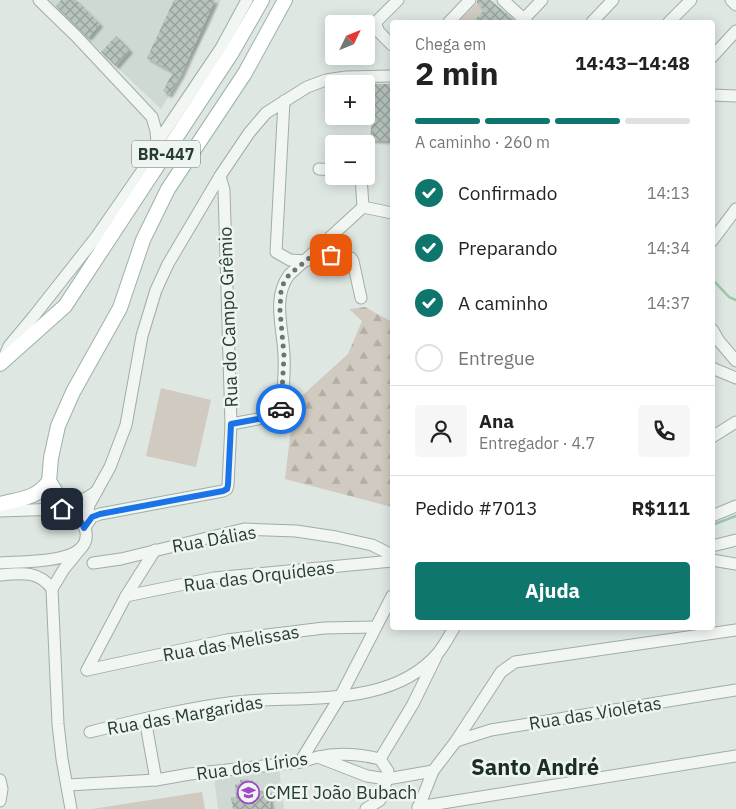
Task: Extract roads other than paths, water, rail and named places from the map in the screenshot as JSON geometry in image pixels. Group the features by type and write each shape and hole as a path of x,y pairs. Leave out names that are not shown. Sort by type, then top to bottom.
{"main road":[{"name":"BR-447","path":"1,362 65,306 232,54 262,0"},
{"name":"BR-447","path":"49,481 52,447 62,414 120,308 143,240 168,189 245,73 285,0"},
{"path":"0,504 34,496 49,481 57,497 67,510"}],"street":[{"path":"40,0 152,117 157,143"},
{"path":"1,362 4,343 34,316 97,236 142,171 157,143 221,48 247,0"},
{"path":"390,43 379,32 376,25 377,21 398,0"},
{"path":"450,20 470,0"},
{"path":"503,0 522,20"},
{"path":"526,20 542,0"},
{"path":"594,20 614,0"},
{"path":"671,20 691,0"},
{"path":"731,0 736,5"},
{"path":"715,54 736,31"},
{"path":"84,528 87,512 110,467 126,425 142,336 156,290 168,264 220,176 249,133 266,113 307,87 326,80 346,77 390,76"},
{"path":"715,95 736,96"},
{"path":"284,101 276,252 290,260 310,257 351,258 354,261 361,298"},
{"path":"152,117 163,119 176,115"},
{"path":"319,169 325,169"},
{"name":"Rua do Campo Grêmio","path":"84,528 92,517 100,514 227,489 231,424 224,190 220,176"},
{"path":"362,185 363,207"},
{"path":"231,424 274,416 279,413 282,406 284,356 280,310 281,291 284,282 289,275 363,207"},
{"path":"363,207 390,212"},
{"path":"715,237 736,209"},
{"path":"715,335 736,361"},
{"path":"715,369 736,378"},
{"path":"715,433 736,422"},
{"path":"57,497 76,501 87,498 96,492"},
{"path":"715,515 736,506"},
{"path":"0,512 67,510 77,516 86,536 82,547 64,569 52,589 58,724 71,809"},
{"name":"Rua Dálias","path":"93,563 244,529 296,530 372,545 390,554"},
{"path":"715,545 736,540"},
{"path":"0,562 58,560 82,547"},
{"path":"126,596 155,550"},
{"path":"715,560 736,564"},
{"name":"Rua das Orquídeas","path":"126,596 214,578 390,561"},
{"path":"0,575 33,574 46,581 52,589"},
{"name":"Rua das Melissas","path":"126,596 87,670 227,640 324,628 375,627"},
{"path":"300,762 341,695 390,600"},
{"path":"715,625 736,630"},
{"path":"380,759 413,704 438,654 453,630"},
{"path":"418,808 433,772 456,741 501,672 515,662 736,630"},
{"name":"Rua das Margaridas","path":"90,732 145,719 236,702 365,692 388,686 414,674 438,654"},
{"name":"Rua das Violetas","path":"456,741 490,730 736,690"},
{"path":"145,719 156,780"},
{"path":"318,757 337,753 366,755 380,759 388,771 388,779 380,800 366,809"},
{"path":"418,808 736,756"},
{"name":"Rua dos Lírios","path":"68,785 156,780 190,774 300,762 318,757 367,776 388,779 433,772"},
{"path":"0,780 2,790 0,801"}],"waterway":[{"path":"715,282 729,297 736,300"},
{"path":"715,524 736,516"}],"place":[{"name":"CMEI João Bubach","path":"249,792"}],"district":[{"name":"Santo André","path":"535,766"}]}
